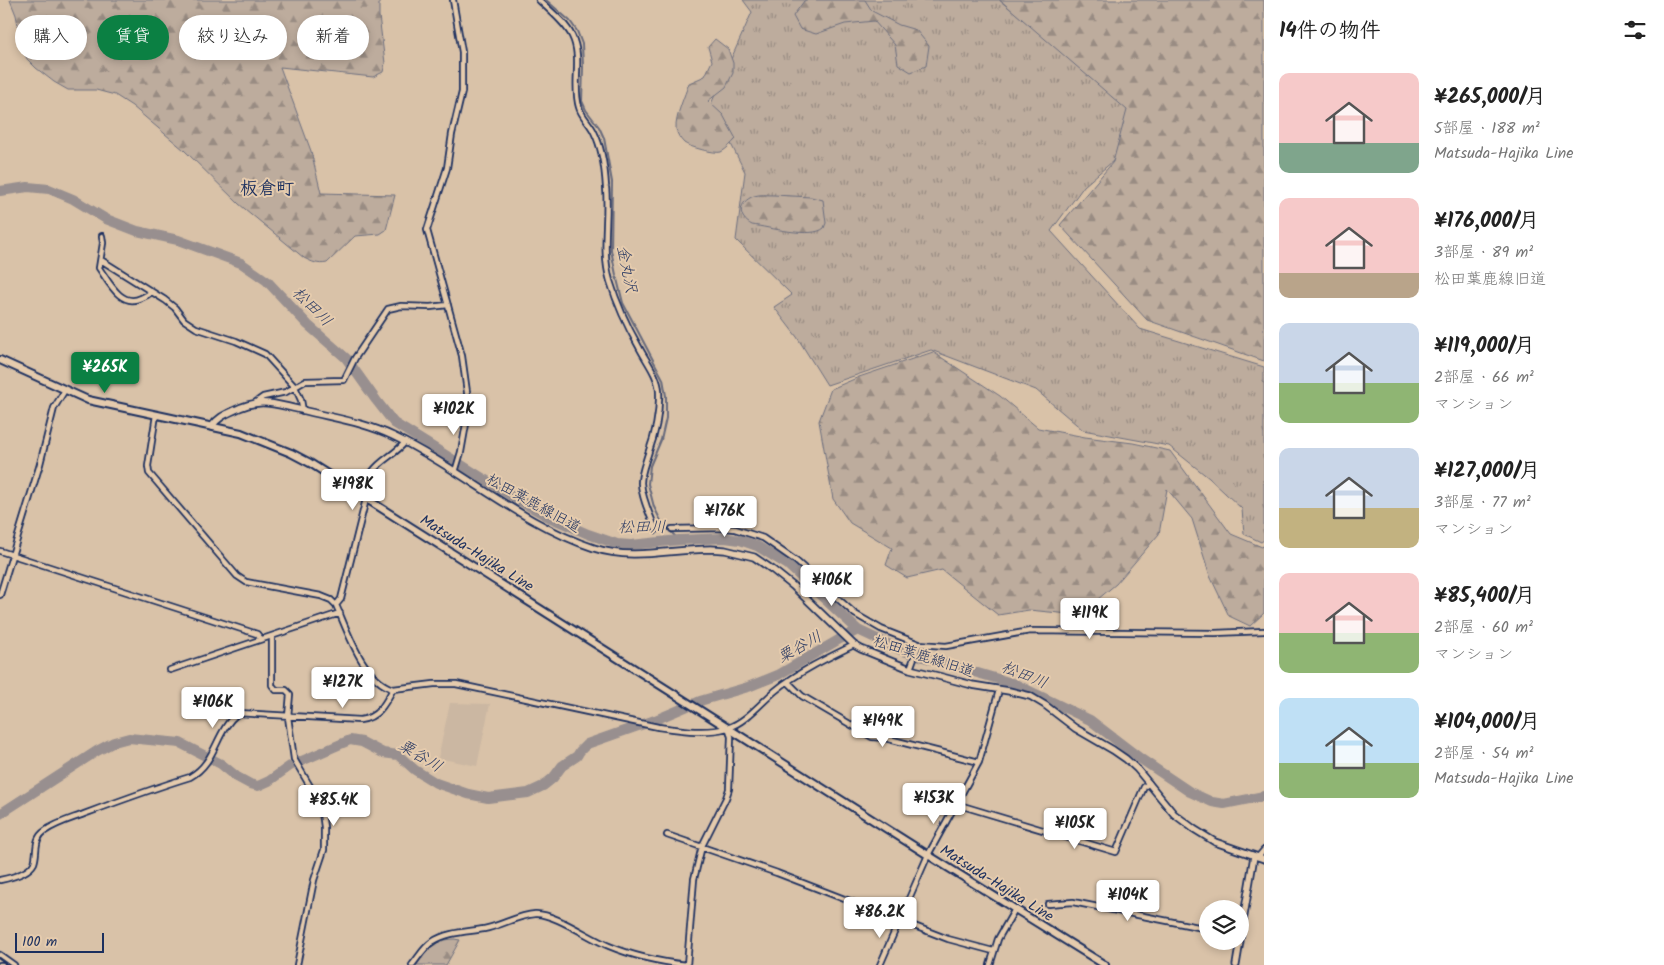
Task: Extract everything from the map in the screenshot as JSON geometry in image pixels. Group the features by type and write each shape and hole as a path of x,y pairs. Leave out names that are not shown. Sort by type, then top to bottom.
{"main road":[{"name":"Matsuda-Hajika Line","path":"0,360 80,397 100,404 240,433 291,453 310,463 1105,965"}],"street":[{"path":"453,0 462,52 462,92 452,134 447,168 427,230 462,356 467,392 468,410 466,424 455,472"},
{"path":"539,0 567,28 573,37 577,54 576,76 579,109 589,122 600,146 606,188 605,250 607,268 630,330 657,380 659,390 658,414 641,484 647,508 656,530"},
{"path":"102,236 103,243 99,268 117,292 124,299 135,301 149,295 151,292"},
{"path":"101,260 175,308 184,320 196,328 236,341 265,354 295,386 303,411"},
{"path":"256,402 264,397 282,393 310,380 344,380 355,358 388,309 400,306 430,307 448,305"},
{"path":"0,595 54,408 65,390"},
{"name":"松田葉鹿線旧道","path":"212,426 224,415 256,402 272,403 360,423 406,442 550,528 602,550 622,554 636,554 711,548 754,558 793,586 853,644 874,655 972,685 1030,696 1075,728 1126,759 1137,769 1174,814 1194,830 1216,842 1259,857"},
{"path":"156,416 148,466 149,473 237,576 246,582 320,596 331,600 336,605 367,668 382,684 394,689 434,684 456,684 650,726 687,731 728,728 748,716 776,690 818,662 853,644"},
{"path":"336,605 341,599 373,471 379,463 395,454 406,442"},
{"path":"672,529 725,528 763,538 796,561 821,582 836,598 865,621 918,646 946,646 1033,631 1215,633 1264,631"},
{"path":"0,551 257,634 261,639"},
{"path":"170,670 340,613"},
{"path":"272,636 272,685 276,690 289,691 288,717 294,759 321,806 324,827 324,850 314,880 297,965"},
{"path":"911,667 918,646"},
{"path":"788,682 802,696 872,737 885,738 979,762"},
{"path":"0,880 11,878 28,869 34,863 36,844 43,832 119,801 197,773 202,768 228,722 238,713 288,717 369,719 376,715 394,689"},
{"path":"880,965 928,855 979,762 999,690"},
{"path":"412,965 431,942 448,934 485,928 536,914 552,918 608,946 666,963 687,965 694,879 702,846 726,798 728,789 731,737 728,728"},
{"path":"956,804 1116,852 1144,788 1149,783"},
{"path":"667,835 702,846 948,939 993,951"},
{"path":"1248,900 1259,857 1264,850"},
{"path":"1048,904 1072,902 1199,926"},
{"path":"990,965 998,939 1015,909"},
{"path":"1236,965 1238,950"},
{"path":"0,956 14,965"}],"shaded area":[{"path":"450,703 490,704 477,766 438,758"}],"green space":[{"path":"10,0 379,0 379,16 385,63 383,72 373,77 280,67 311,151 321,193 395,195 386,230 380,234 355,236 327,263 312,262 304,258 239,204 184,150 132,106 115,95 96,90 68,90 54,82 28,60 87,60 87,15 16,15"},
{"path":"743,0 999,0 1133,109 1113,161 1084,186 1051,231 1140,329 1264,367 1264,540 1261,542 1244,534 1242,509 1209,478 1169,446 1083,430 1036,390 931,350 827,385 797,337 774,307 792,295 736,240 745,172 711,104 752,12"},
{"path":"806,0 865,0 872,11 899,25 916,30 929,46 926,66 911,72 898,64 895,45 874,21 845,24 816,34 800,29 793,16"},
{"path":"1000,0 1264,0 1264,361 1147,320 1060,225 1113,162 1127,110"},
{"path":"715,39 728,49 733,63 733,73 726,87 708,101 723,115 736,139 721,152 702,150 687,145 680,138 676,129 679,112 689,83 705,76 712,61 708,47"},
{"path":"754,196 811,197 823,200 826,223 824,228 818,231 800,232 752,225 747,222 741,210 745,202"},
{"path":"933,352 1000,396 1038,428 1085,437 1133,443 1170,451 1231,534 1262,547 1264,545 1264,613 1250,626 1229,616 1210,576 1192,519 1167,489 1159,534 1116,584 1079,615 1029,610 998,615 942,570 907,578 886,565 892,548 850,523 833,499 819,421 831,389 859,377"},
{"path":"454,939 460,940 446,965 415,965 435,944"}],"waterway":[{"name":"金丸沢","path":"546,0 570,21 577,31 582,44 582,101 604,138 612,182 611,250 616,275 623,303 663,379 666,396 666,418 661,440 650,466 648,484 654,507 662,523 679,540"},
{"name":"松田川","path":"0,191 28,187 49,189 73,199 106,219 137,231 178,240 241,263 267,281 308,325 346,358 394,423 513,497 551,518 617,544 631,545 725,538 740,540 757,546 788,565 858,630 903,651 1015,684 1090,720 1141,759 1190,792 1212,802 1224,804 1264,796"},
{"name":"粟谷川","path":"0,814 97,751 114,742 129,738 180,743 221,764 237,777 258,786 269,781 290,766 350,740 362,742 383,753 398,755 415,770 436,783 468,794 488,798 528,793 543,786 553,778 562,766 577,756 587,744 655,720 700,701 748,687 778,675 858,630"}],"district":[{"name":"板倉町","path":"267,188"}]}
